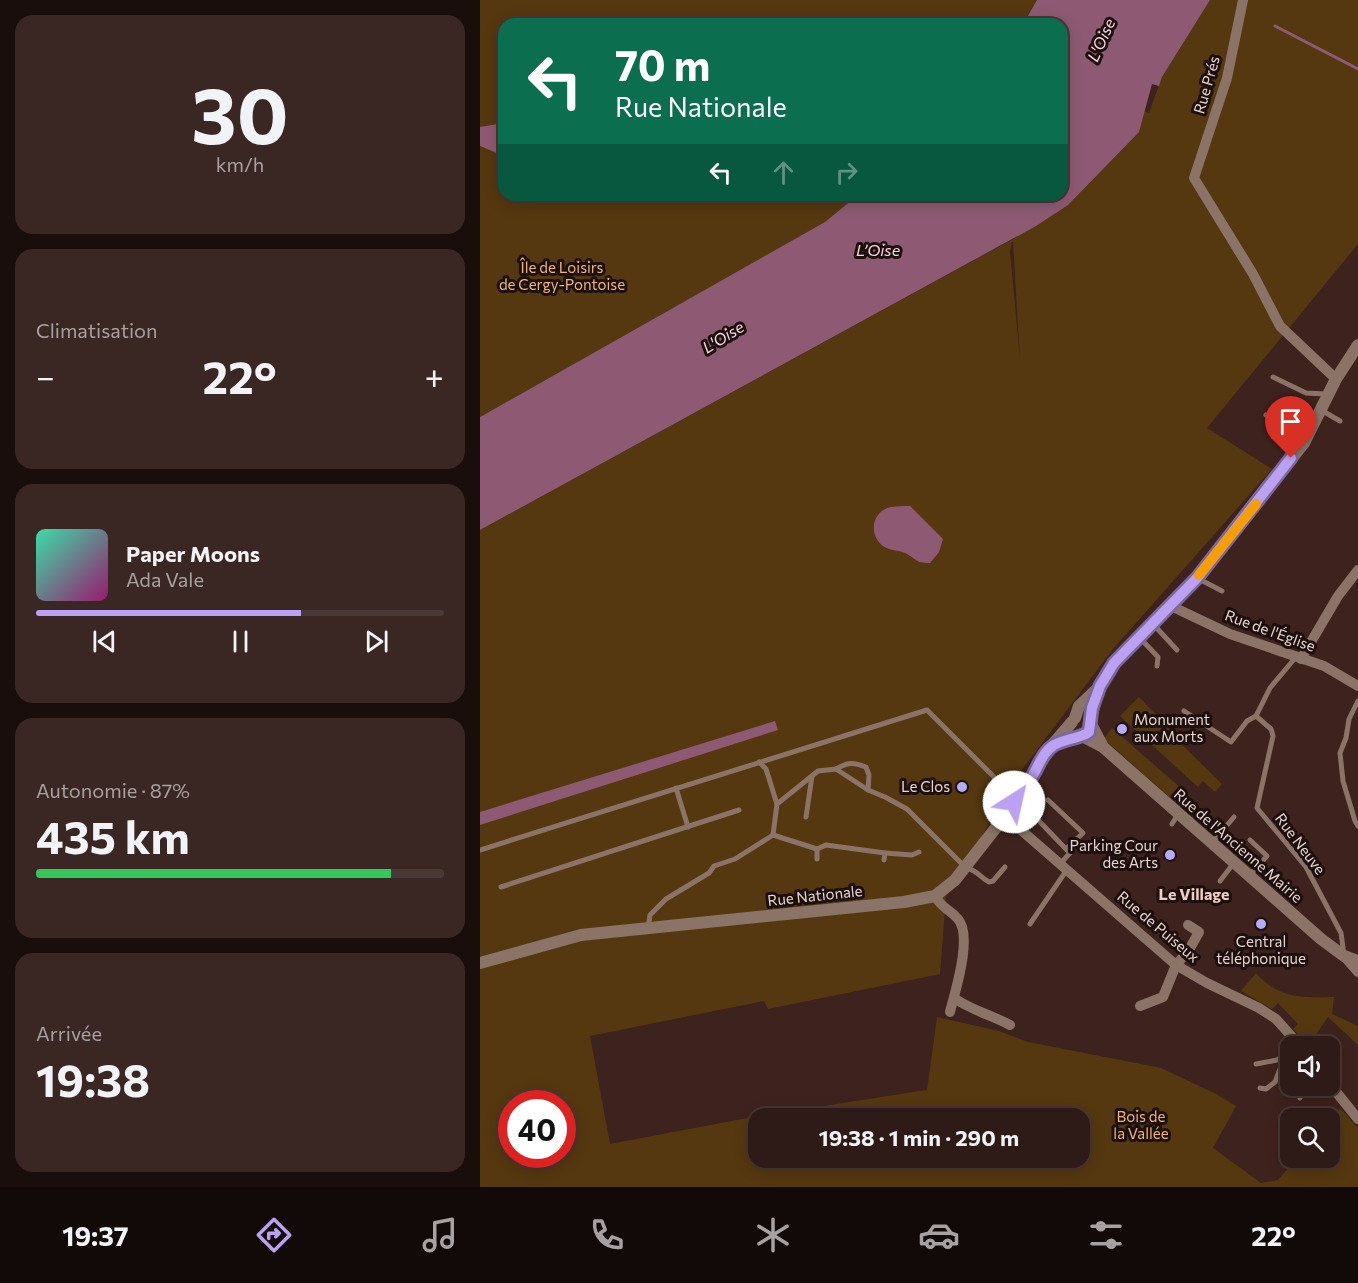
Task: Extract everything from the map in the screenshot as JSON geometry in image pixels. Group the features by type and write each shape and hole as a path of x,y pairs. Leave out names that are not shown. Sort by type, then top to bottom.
{"street":[{"name":"Rue Prés","path":"1243,0 1227,78 1194,178 1253,274 1280,326 1336,379"},
{"name":"Rue Nationale","path":"480,963 581,935 904,902 935,896 966,868 1036,775 1042,757 1073,720 1079,706 1100,686 1114,663 1197,578 1304,443 1336,379 1358,345"},
{"path":"1298,658 1338,596 1358,570"},
{"name":"Rue de l'Église","path":"1171,606 1230,634 1324,666 1358,686"},
{"name":"Rue Nationale","path":"1090,723 1100,686"},
{"path":"1054,745 1079,736 1089,732 1090,723 1083,716 1073,720 1071,730 1079,736"},
{"name":"Rue de l'Ancienne Mairie","path":"1090,723 1103,747"},
{"name":"Rue de l'Ancienne Mairie","path":"1079,736 1103,747 1321,939 1344,956 1358,961"},
{"name":"Rue de Puiseux","path":"1005,816 1176,964 1207,983 1259,1008 1276,1019 1292,1036"},
{"path":"935,896 943,909 958,918 965,939 950,1012"},
{"path":"1140,1006 1163,997 1176,964 1189,950 1199,932 1188,925"},
{"path":"1344,956 1358,972"},
{"path":"954,998 968,1008 993,1016 1010,1025"},
{"path":"1339,1096 1358,1119"}],"lane":[{"path":"1273,377 1306,393 1328,394"},
{"path":"1320,410 1340,421"},
{"path":"1266,415 1304,443"},
{"path":"1197,578 1222,591"},
{"path":"1153,624 1177,650"},
{"path":"1139,637 1158,657 1157,666"},
{"path":"1184,711 1231,742 1247,721 1256,716 1270,687 1298,658"},
{"path":"1358,701 1349,719 1346,738 1340,753 1343,781 1358,826"},
{"path":"480,850 927,710 1001,784"},
{"name":"Rue Neuve","path":"1256,716 1271,729 1273,736 1257,808 1306,867 1341,933 1344,956"},
{"path":"759,762 766,769 777,804 773,835"},
{"path":"777,804 818,771 836,769 853,762 866,767 869,775 868,790"},
{"path":"836,769 868,790 907,809 966,868 977,871 989,882 993,881 1005,867"},
{"path":"1036,775 1039,790"},
{"path":"806,818 812,776"},
{"path":"676,788 688,827"},
{"path":"1048,800 1083,833 1066,849"},
{"path":"501,887 739,810"},
{"path":"1212,843 1234,817"},
{"path":"1030,924 1070,853 1040,821"},
{"path":"648,928 650,915 666,899 710,873 714,866 735,859 773,835 817,849 826,845 885,853 912,855 919,852"},
{"path":"1250,840 1267,856 1250,876"},
{"path":"817,849 817,859"},
{"path":"884,860 885,853"},
{"path":"1220,881 1234,862"},
{"path":"1256,1064 1280,1058"},
{"path":"1260,1088 1266,1089 1275,1082 1280,1068"}],"green space":[{"name":"Île de Loisirs de Cergy-Pontoise","path":"480,0 1037,0 1026,18 498,18 498,201 851,201 826,222 480,417"},
{"name":"Bois de la Vallée","path":"1210,0 1358,0 1358,244 1207,428 1272,469 1113,649 1018,775 946,896 940,974 768,1009 764,1001 590,1036 610,1144 748,1118 748,1168 1090,1168 1090,1108 810,1108 927,1090 937,1017 999,1031 1028,1042 1161,1068 1216,1094 1236,1106 1213,1148 1261,1183 1278,1180 1288,1168 1340,1168 1340,1108 1358,1128 1358,1187 480,1187 480,530 1013,239 1058,201 1068,201 1068,192 1139,132 1144,111 1149,113 1162,77","holes":["1012,242 1013,242 1020,359 1010,251"]},
{"path":"1139,697 1171,731 1171,734 1222,784 1215,792 1203,781 1198,787 1120,716"},
{"path":"1112,728 1190,796 1182,808 1104,739"},
{"path":"1256,973 1264,982 1282,992 1301,997 1334,997 1332,1014 1358,1026 1358,1045 1328,1017 1315,1036 1299,1036 1293,1029 1298,1024 1278,1003 1272,1009 1241,991"}],"water":[{"name":"L’Oise","path":"1037,0 1210,0 1162,77 1159,86 1152,84 1139,132 1068,205 1036,226 480,530 480,417 825,222 851,201 1068,201 1068,18 1026,18"},
{"path":"498,124 498,154 480,146 480,127"},
{"path":"910,506 943,539 939,552 930,563 886,548 875,535 874,524 880,513 891,507"},
{"path":"775,721 778,730 480,825 480,812"}],"waterway":[{"path":"1275,26 1358,69"}],"slow traffic":[{"path":"1199,575 1256,504"}],"place":[{"name":"Monument aux Morts","path":"1122,729"},
{"name":"Le Clos","path":"962,787"},
{"name":"Parking Cour des Arts","path":"1170,855"},
{"name":"Central téléphonique","path":"1261,924"}],"district":[{"name":"Le Village","path":"1194,894"}],"route":[{"path":"1014,802 1032,777 1042,757 1054,745 1077,735 1084,736 1089,732 1092,708 1100,686 1114,663 1197,578 1233,535 1291,458"}],"water label":[{"name":"L'Oise","path":"1101,40"},
{"name":"L'Oise","path":"723,337"}]}
